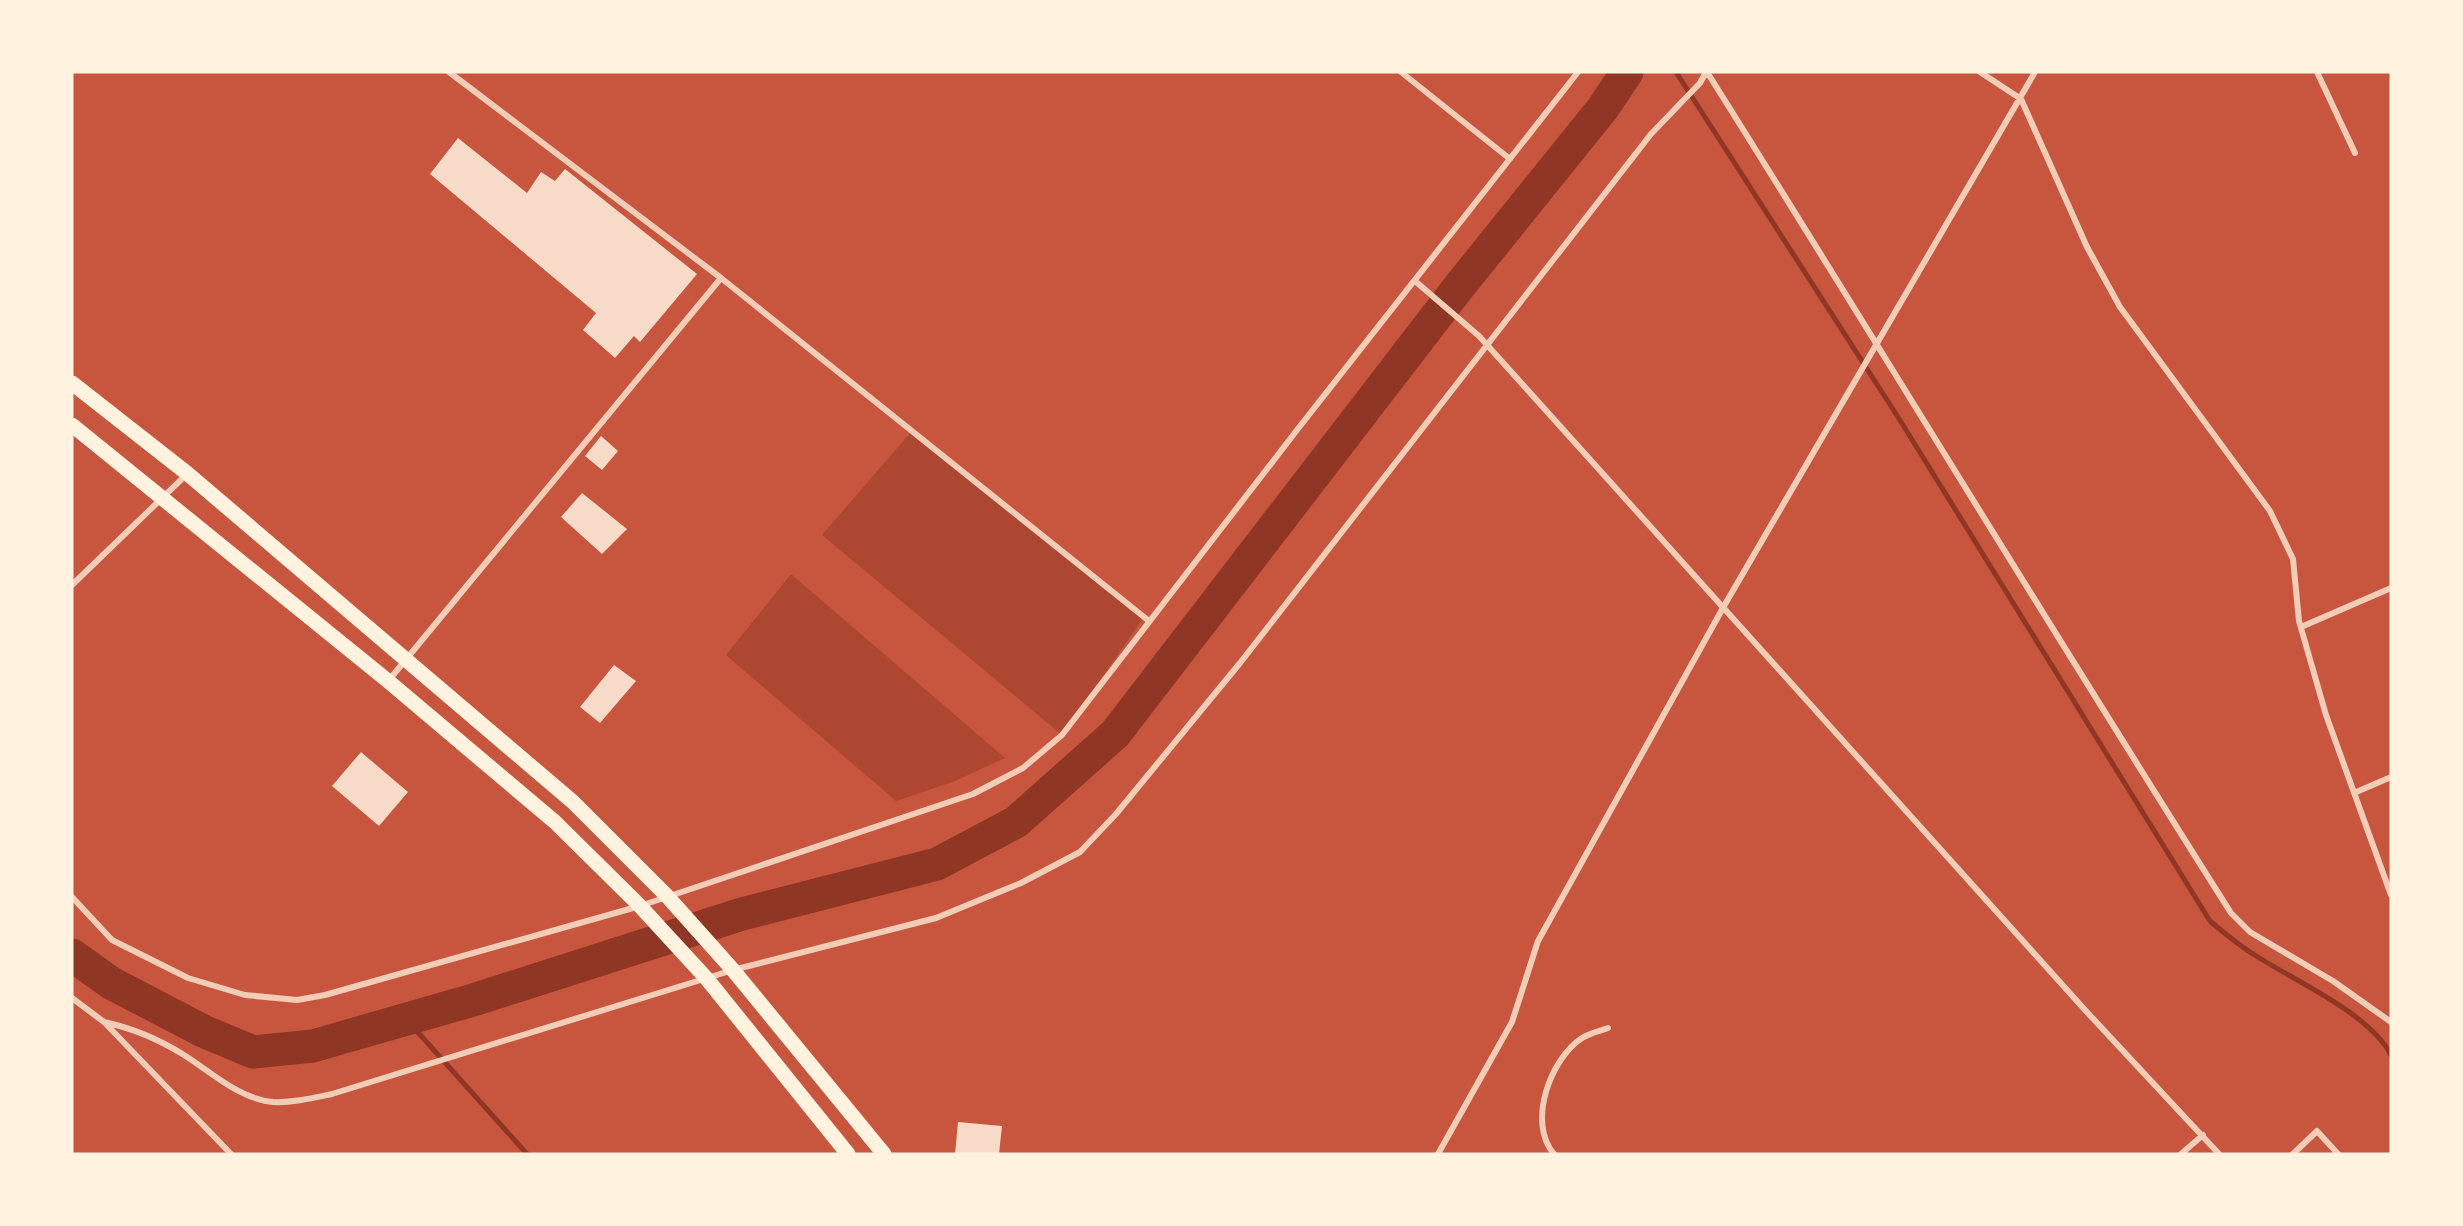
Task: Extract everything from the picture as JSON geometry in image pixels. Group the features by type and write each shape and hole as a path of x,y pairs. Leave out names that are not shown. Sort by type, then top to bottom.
{"main road":[{"path":"72,383 188,474 407,658 573,802 667,896 733,970 884,1154"},
{"path":"72,425 388,681 555,822 640,906 707,979 848,1154"}],"street":[{"path":"449,72 721,278 1149,621"},
{"path":"1401,72 1510,159"},
{"path":"72,897 112,940 168,969 188,978 245,995 297,1000 326,995 640,906 973,794 1023,768 1062,735 1578,72"},
{"path":"104,1022 151,1038 182,1054 237,1091 271,1102 302,1101 332,1094 733,970 936,918 1021,883 1080,852 1116,814 1240,663 1651,134 1700,83 1706,72 1878,344 2075,667 2231,913 2250,932 2333,981 2391,1022"},
{"path":"1980,72 2021,99 2087,247 2120,307 2270,511 2293,559 2301,627 2326,715 2391,895"},
{"path":"1438,1154 1512,1022 1538,941 1724,606 2035,72"},
{"path":"2317,72 2355,153"},
{"path":"388,681 721,278"},
{"path":"1415,281 1479,336 2085,1010 2203,1134 2219,1154"},
{"path":"72,585 188,474"},
{"path":"2301,627 2391,588"},
{"path":"2354,793 2391,777"},
{"path":"72,999 104,1022 231,1154"},
{"path":"1554,1154 1540,1126 1546,1095 1558,1067 1562,1058 1582,1038 1608,1028"},
{"path":"2292,1154 2317,1131 2338,1154"},
{"path":"2181,1154 2203,1134"}],"shaded area":[{"path":"912,431 1144,617 1062,735 822,535"},
{"path":"791,574 1005,758 955,781 896,801 726,655"}],"building":[{"path":"458,138 527,193 541,172 555,181 565,169 697,274 640,342 634,336 615,358 583,330 596,313 430,174"},
{"path":"601,436 618,451 602,470 585,456"},
{"path":"582,493 627,529 602,554 561,517"},
{"path":"614,665 636,681 600,723 580,707"},
{"path":"361,752 408,792 379,826 332,786"},
{"path":"958,1122 1002,1126 999,1154 955,1154"}],"waterway":[{"path":"72,955 111,983 203,1031 253,1052 313,1046 473,1000 742,914 937,864 1016,822 1115,734 1458,288 1603,108 1627,72"},
{"path":"1676,72 1898,417 2210,921 2250,952 2347,1011 2380,1039 2391,1055"},
{"path":"406,1019 527,1154"}]}
